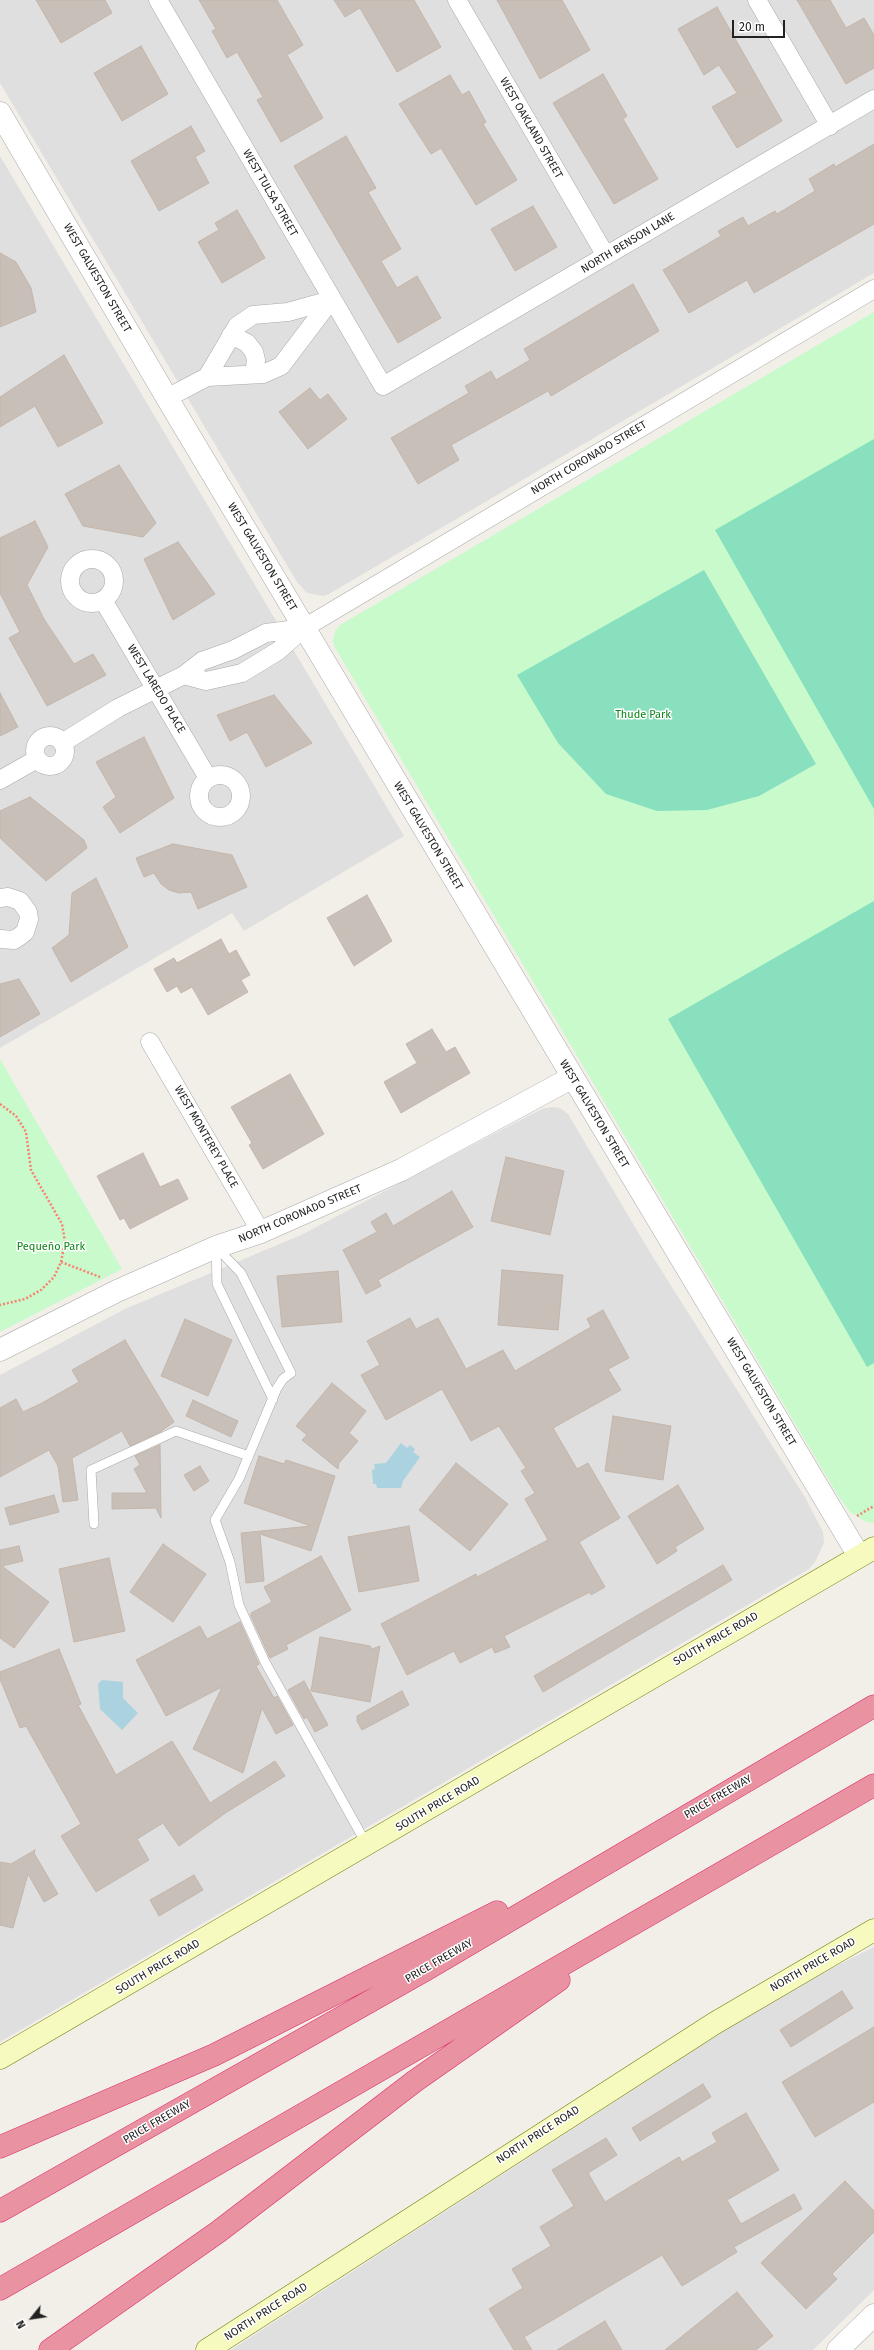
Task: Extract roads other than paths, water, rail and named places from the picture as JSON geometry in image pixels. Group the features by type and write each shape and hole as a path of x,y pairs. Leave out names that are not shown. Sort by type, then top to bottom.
{"highway":[{"name":"PRICE FREEWAY","path":"0,2211 427,1969 874,1706"},
{"path":"0,2289 874,1785"},
{"path":"0,2147 214,2055 398,1961 657,1833"},
{"path":"50,2350 218,2232 416,2081 489,2031 656,1910"}],"main road":[{"name":"SOUTH PRICE ROAD","path":"0,2058 368,1845 867,1552"},
{"name":"NORTH PRICE ROAD","path":"207,2350 715,2023 874,1930"}],"street":[{"name":"WEST TULSA STREET","path":"158,0 331,300 383,386"},
{"name":"WEST OAKLAND STREET","path":"457,0 606,256"},
{"path":"757,0 830,126"},
{"name":"NORTH BENSON LANE","path":"383,386 874,99"},
{"name":"WEST GALVESTON STREET","path":"0,113 167,398 572,1077 867,1552"},
{"name":"NORTH CORONADO STREET","path":"304,628 874,289"},
{"path":"207,377 237,326 253,315 288,312 331,300"},
{"path":"167,398 207,377 263,374 281,366 331,300"},
{"path":"231,335 247,343 254,352 256,360 254,374"},
{"name":"WEST LAREDO PLACE","path":"103,600 208,778"},
{"path":"0,780 37,759 45,766 60,763 65,754 62,743 118,708 184,675 202,661 233,650 266,633 304,628"},
{"path":"184,675 206,681 242,673 278,651 304,628"},
{"path":"233,650 242,673"},
{"path":"0,898 8,897 20,902 28,912 29,919 25,932 20,936 14,940 0,939"},
{"name":"WEST MONTEREY PLACE","path":"150,1042 261,1232"},
{"name":"NORTH CORONADO STREET","path":"0,1350 126,1287 216,1247 261,1232 400,1170 572,1077"},
{"path":"838,2350 874,2315"}],"lane":[{"path":"216,1247 241,1273 291,1373 283,1380 272,1399 240,1479 215,1520 230,1562 239,1605 265,1662 323,1768 368,1845"},
{"path":"216,1247 217,1284 272,1399"},
{"path":"94,1524 91,1470 176,1431 249,1456"}],"water":[{"path":"401,1443 407,1448 410,1445 415,1449 413,1452 420,1457 403,1481 401,1488 377,1488 376,1484 373,1484 372,1470 375,1469 374,1464 386,1463"},
{"path":"102,1680 123,1682 123,1698 138,1713 122,1730 100,1709 98,1684"}],"park label":[{"name":"Thude Park","path":"643,715"},
{"name":"Pequeño Park","path":"51,1247"}]}
